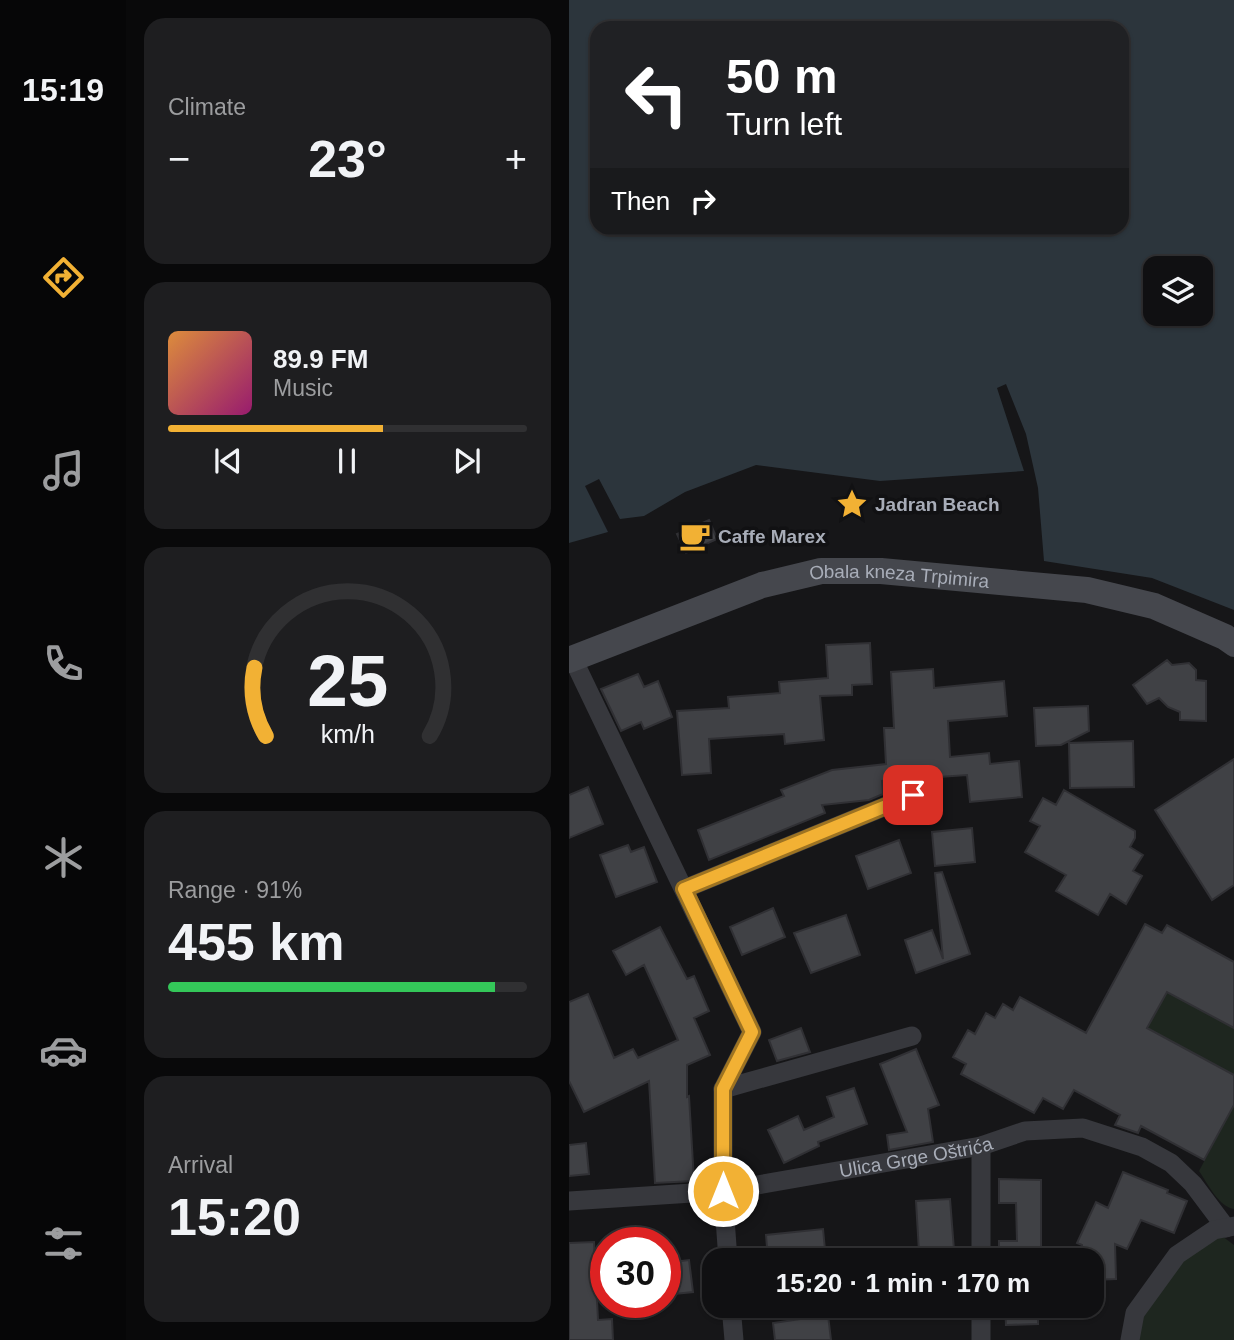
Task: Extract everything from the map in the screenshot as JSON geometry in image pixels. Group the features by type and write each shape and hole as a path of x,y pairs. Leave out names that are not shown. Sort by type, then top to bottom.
{"street":[{"name":"Obala kneza Trpimira","path":"571,660 762,585 821,571 881,571 1087,590 1154,606 1225,637 1234,644"},
{"path":"571,660 752,1032 723,1089 723,1191 727,1248"},
{"path":"684,889 913,795"},
{"path":"723,1089 912,1036"},
{"name":"Ulica Grge Oštrića","path":"569,1201 723,1191 981,1146 1025,1131 1083,1128 1142,1147 1171,1163 1230,1227"},
{"path":"981,1146 981,1248"},
{"path":"1130,1340 1135,1313 1177,1255 1214,1230 1230,1227"},
{"path":"732,1318 734,1340"},
{"path":"981,1318 981,1340"}],"shaded area":[{"path":"569,0 1234,0 1234,610 1152,578 1044,561 1038,488 1026,434 1006,384 997,388 1024,471 880,481 756,465 685,492 644,516 620,519 599,479 585,486 608,532 569,543"},
{"path":"1167,992 1231,1025 1234,1019 1234,1075 1147,1028"},
{"path":"1234,1105 1234,1209 1219,1200 1199,1171"},
{"path":"1214,1230 1234,1245 1234,1340 1130,1340 1156,1282"}],"building":[{"path":"709,520 717,539 686,553 677,534"},
{"path":"870,643 872,684 852,685 852,695 820,696 824,740 785,744 784,734 709,739 711,773 682,775 677,711 729,708 728,697 780,693 779,682 828,678 826,645"},
{"path":"1167,660 1172,665 1189,663 1196,670 1196,680 1206,681 1206,721 1180,720 1180,712 1168,707 1159,698 1147,704 1133,685"},
{"path":"933,669 934,688 1004,681 1007,716 948,721 950,757 989,753 990,764 1019,761 1022,797 970,802 967,775 882,781 883,794 869,800 822,805 825,813 709,860 698,830 784,796 781,790 832,770 886,764 884,728 894,728 891,672"},
{"path":"638,674 644,687 658,681 672,717 644,729 641,722 621,731 601,689"},
{"path":"1088,706 1089,731 1061,745 1036,746 1034,708"},
{"path":"1133,741 1134,787 1070,788 1069,743"},
{"path":"1234,759 1234,885 1212,900 1155,810"},
{"path":"588,787 603,824 569,838 569,795"},
{"path":"1064,790 1135,831 1130,847 1143,855 1133,871 1142,876 1126,904 1110,894 1098,915 1056,891 1066,875 1025,852 1040,826 1030,821 1043,798 1056,805"},
{"path":"972,828 975,862 935,866 932,832"},
{"path":"899,840 911,873 868,889 856,856"},
{"path":"628,845 631,852 644,847 657,882 616,897 600,855"},
{"path":"942,872 970,954 916,973 905,940 932,930 943,959 935,873"},
{"path":"773,908 785,937 742,955 730,927"},
{"path":"846,915 860,955 811,973 794,933"},
{"path":"1145,924 1162,933 1167,925 1234,962 1234,1028 1167,992 1147,1028 1234,1075 1234,1105 1204,1160 1141,1126 1138,1133 1115,1125 1120,1115 1074,1090 1063,1109 1043,1098 1034,1113 961,1074 966,1064 953,1057 968,1030 975,1034 986,1013 995,1018 1003,1004 1013,1010 1020,997 1086,1033"},
{"path":"660,927 687,979 694,976 709,1011 694,1018 710,1055 687,1065 694,1181 655,1183 649,1081 584,1112 569,1081 569,1002 588,994 614,1058 633,1049 638,1058 678,1040 644,965 626,975 613,951"},
{"path":"801,1028 810,1052 777,1061 769,1040"},
{"path":"916,1049 939,1105 928,1109 933,1142 889,1150 887,1135 907,1132 880,1064"},
{"path":"854,1088 867,1124 818,1142 819,1146 784,1163 768,1130 798,1116 804,1130 834,1117 827,1097"},
{"path":"586,1143 589,1174 569,1176 569,1145"},
{"path":"1123,1172 1168,1190 1167,1193 1187,1201 1174,1233 1141,1220 1127,1249 1115,1244 1116,1279 1104,1280 1104,1248 1082,1248 1082,1245 1077,1243 1096,1202 1108,1208"},
{"path":"999,1179 1041,1180 1041,1248 999,1248 999,1241 1017,1241 1016,1203 999,1203"},
{"path":"950,1199 954,1248 919,1248 916,1201"},
{"path":"823,1229 825,1248 767,1248 766,1235"},
{"path":"590,1242 590,1318 612,1319 613,1340 569,1340 569,1243"},
{"path":"689,1260 693,1292 681,1293 681,1261"},
{"path":"828,1318 831,1340 775,1340 773,1323"},
{"path":"1006,1318 1038,1318 1038,1324 1006,1325"}],"place":[{"name":"Jadran Beach","path":"852,504"},
{"name":"Caffe Marex","path":"695,536"}],"route":[{"path":"723,1191 723,1089 752,1032 684,889 913,795"}]}
